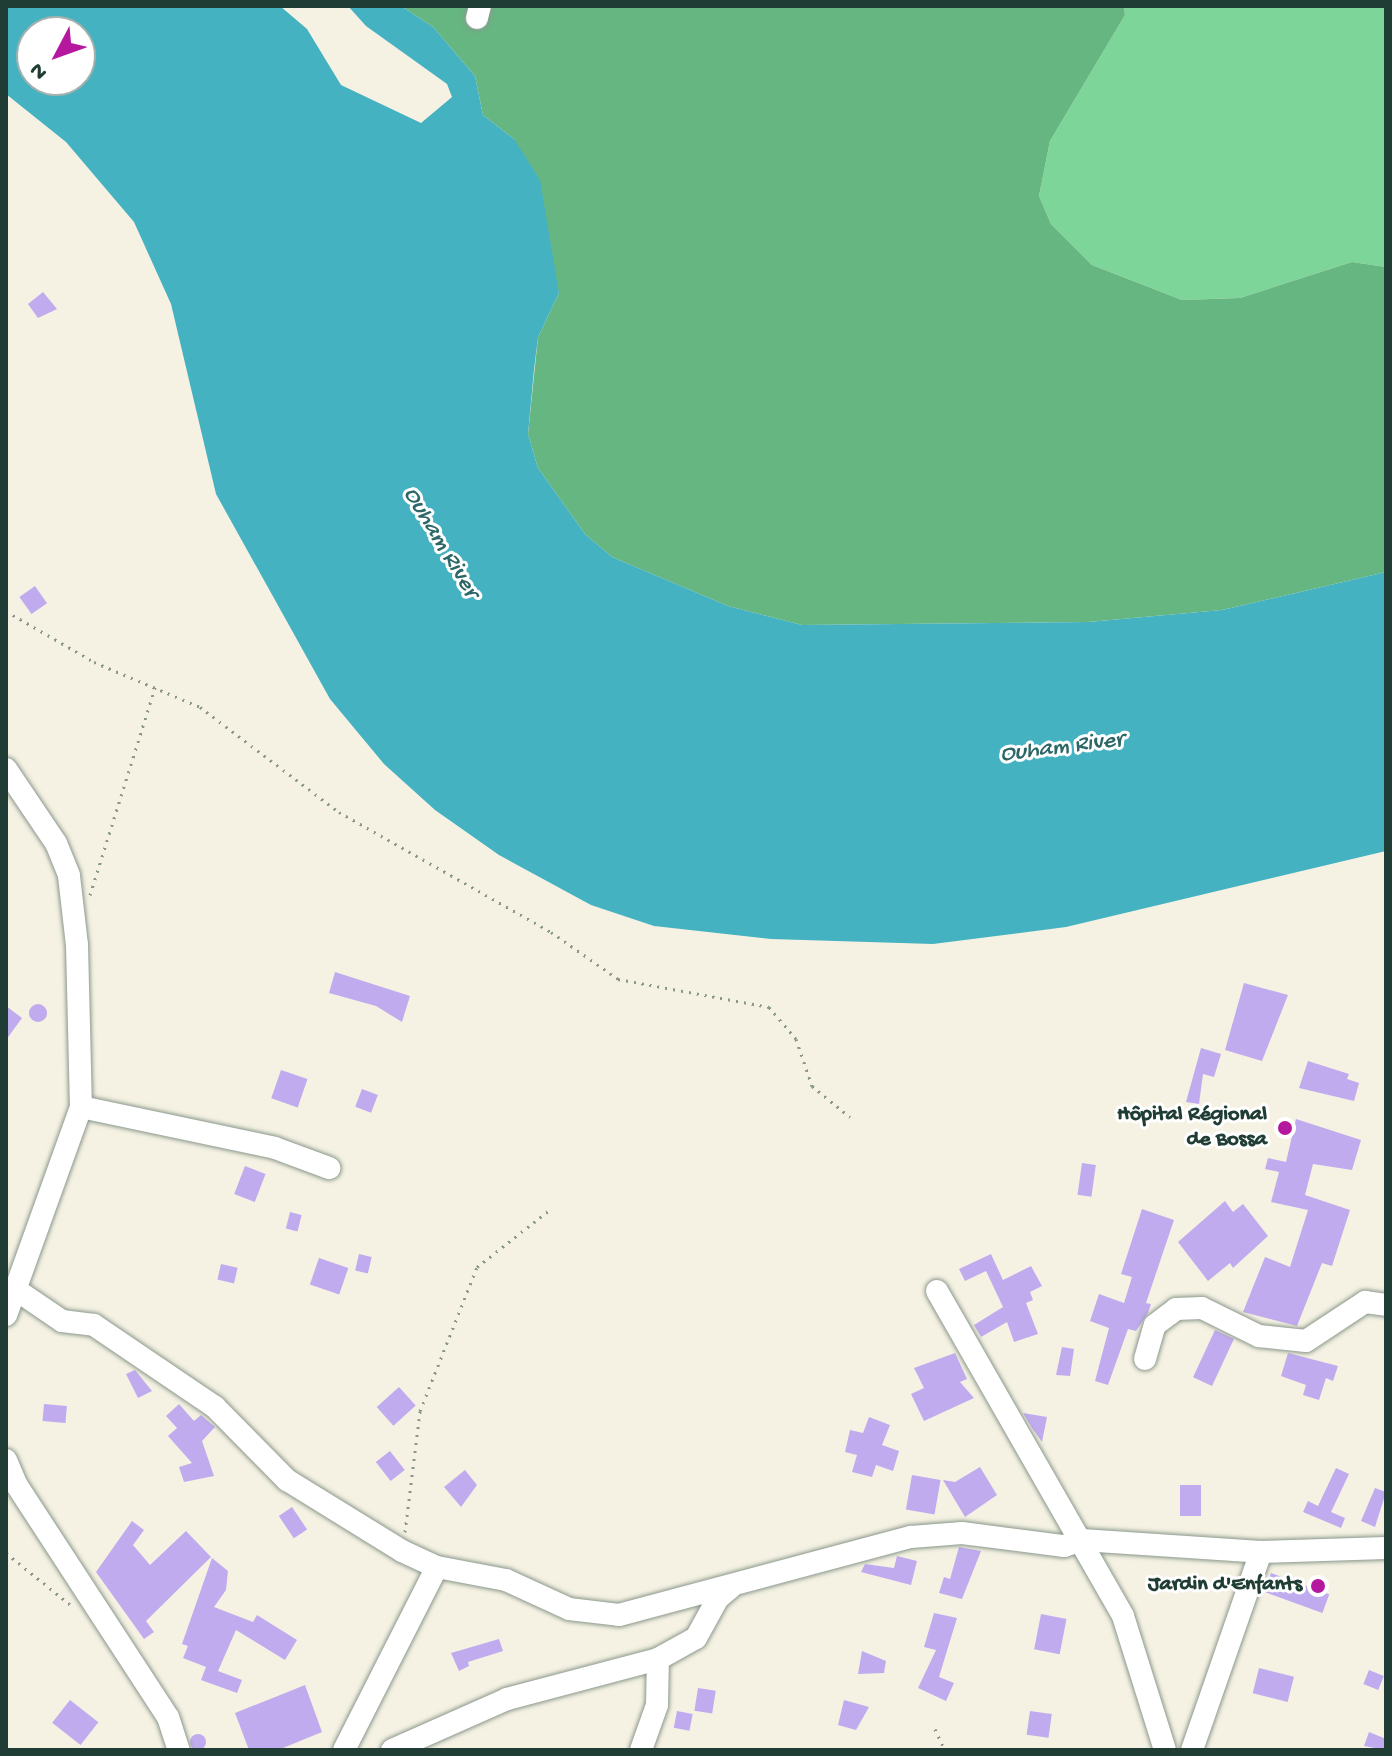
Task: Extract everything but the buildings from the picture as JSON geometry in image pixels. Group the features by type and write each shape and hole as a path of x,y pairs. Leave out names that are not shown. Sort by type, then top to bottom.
{"street":[{"path":"6,769 56,843 69,876 77,945 81,1107 6,1315"},
{"path":"81,1107 275,1148 329,1168"},
{"path":"15,1289 62,1321 94,1325 143,1358 215,1407 287,1480 402,1551 437,1567 506,1580 569,1609 619,1615 730,1588 911,1537 962,1533 1064,1546 1082,1540 1261,1552 1386,1548"},
{"path":"937,1291 1123,1616 1165,1750"},
{"path":"1145,1359 1155,1325 1176,1309 1202,1308 1259,1336 1306,1341 1365,1302 1386,1305"},
{"path":"6,1460 16,1484 168,1717 179,1750"},
{"path":"1192,1750 1261,1552"},
{"path":"344,1750 437,1567"},
{"path":"392,1750 507,1699 658,1659 696,1638 718,1598 730,1588"},
{"path":"641,1750 657,1705 658,1659"}],"path":[{"path":"6,611 94,662 156,684 200,707 339,812 551,932 618,979 769,1007 796,1039 812,1086 850,1117"},
{"path":"87,908 156,684"},
{"path":"402,1551 420,1411 477,1267 552,1208"},
{"path":"6,1553 78,1611"},
{"path":"935,1729 945,1750"}],"green space":[{"path":"401,6 1124,6 1125,15 1050,141 1039,196 1051,224 1092,265 1182,300 1240,298 1352,262 1386,267 1386,572 1222,610 1088,622 802,625 728,606 612,557 585,534 538,468 528,434 538,337 559,293 514,139 483,115 475,76 433,27"},
{"path":"1124,6 1386,6 1386,267 1352,262 1240,298 1182,300 1092,265 1051,224 1039,196 1050,141 1125,15"}],"water":[{"name":"Ouham River","path":"6,6 280,6 307,29 341,85 421,123 452,97 447,84 366,26 348,6 401,6 433,27 475,76 483,115 514,139 540,180 559,293 538,337 528,434 538,468 585,534 612,557 728,606 802,625 1088,622 1222,610 1386,572 1386,851 1066,927 933,944 771,939 654,926 591,905 499,855 435,810 384,764 330,699 216,494 171,304 134,222 66,142 6,94"}],"place":[{"name":"Hôpital Régional de Bossa","path":"1285,1128"},
{"name":"Jardin d'Enfants","path":"1318,1586"}]}
